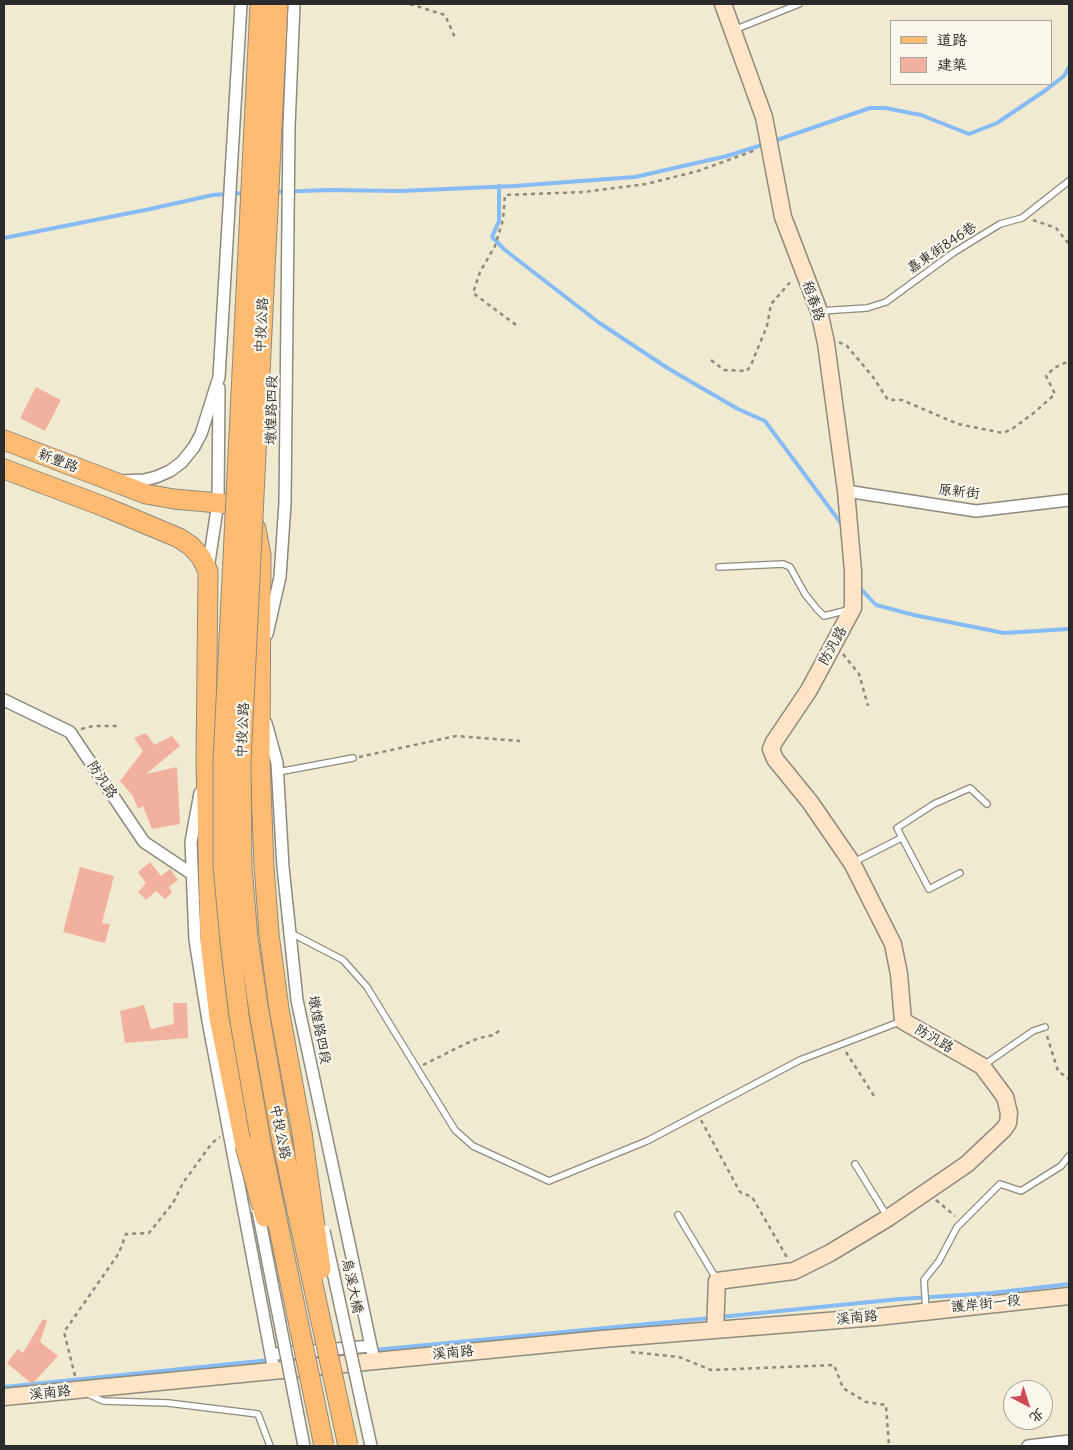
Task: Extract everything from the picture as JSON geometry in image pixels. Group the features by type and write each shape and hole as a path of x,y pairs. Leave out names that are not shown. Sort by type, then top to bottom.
{"main road":[{"name":"中投公路","path":"260,4 223,762 223,866 239,1016 261,1142 324,1446"},
{"name":"中投公路","path":"278,4 241,762 242,867 248,938 257,1003 281,1138 348,1446"},
{"name":"新豐路","path":"4,440 113,482 160,497 228,504 240,510 249,518 256,529 261,555 260,761 269,934 279,1009 302,1133 321,1267 359,1446"},
{"name":"新豐路","path":"4,469 105,507 179,538 191,546 201,558 208,571"},
{"path":"208,571 206,761 210,941 219,1018 245,1146 278,1265 314,1446"}],"street":[{"path":"208,571 218,502 219,377 240,4"},
{"name":"墩煌路四段","path":"260,665 280,577 285,503 288,127 294,4"},
{"name":"稻春路","path":"723,4 764,117 783,217 819,311 826,343 846,491 853,571 853,608"},
{"path":"234,124 288,127"},
{"path":"113,482 144,480 156,477 170,471 182,462 194,447 201,434 219,377"},
{"name":"原新街","path":"846,491 976,511 1069,500"},
{"name":"防汎路","path":"717,1281 794,1271 830,1253 927,1193 967,1164 1008,1123 1009,1113 1005,1098 982,1066 903,1021 899,974 893,944 852,863 810,802 770,750 809,690 853,608"},
{"path":"4,700 70,732"},
{"name":"墩煌路四段","path":"260,702 277,763 282,867 297,1000 372,1353"},
{"name":"防汎路","path":"70,732 144,842 192,874"},
{"path":"206,761 191,842 195,940 208,1021 273,1363"},
{"name":"烏溪大橋","path":"302,1133 372,1446"},
{"path":"245,1146 304,1446"},
{"path":"715,1330 717,1281"},
{"name":"護岸街一段","path":"903,1314 1069,1296"},
{"name":"溪南路","path":"4,1397 79,1390 273,1363 372,1353 715,1330 903,1314"},
{"path":"1028,1446 1069,1441"}],"lane":[{"path":"732,31 799,4"},
{"name":"嘉東街846巷","path":"819,311 867,308 886,302 953,254 1000,224 1022,218 1069,181"},
{"path":"719,567 783,564 790,567 805,594 824,616 853,608"},
{"path":"278,772 353,758"},
{"path":"960,873 929,889 901,838 898,828 934,804 970,788 987,804"},
{"path":"852,863 901,838"},
{"path":"289,932 343,960 367,987 455,1130 473,1146 549,1181 647,1141 800,1060 903,1021"},
{"path":"982,1066 1034,1031 1045,1027"},
{"path":"926,1310 924,1280 939,1261 957,1227 1000,1184 1021,1192 1061,1166 1069,1156"},
{"path":"855,1164 888,1218"},
{"path":"678,1215 717,1281"},
{"path":"79,1390 104,1401 168,1404 258,1414 270,1446"}],"path":[{"path":"410,4 445,15 456,40"},
{"path":"516,325 473,292 480,272 495,246 503,220 505,195 584,192 646,184 698,171 769,145"},
{"path":"1022,218 1056,228 1069,244"},
{"path":"711,360 724,370 747,371 752,366 767,326 771,304 802,268"},
{"path":"826,343 840,342 846,346 873,377 888,400 902,400 958,424 1003,433 1012,429 1035,412 1055,394 1046,376 1054,368 1069,361"},
{"path":"834,643 859,674 868,706"},
{"path":"70,732 93,726 117,726"},
{"path":"353,758 456,736 520,741"},
{"path":"1045,1027 1058,1071 1069,1079"},
{"path":"417,1068 472,1041 494,1035 501,1029"},
{"path":"841,1044 874,1096"},
{"path":"698,1114 740,1192 752,1197 794,1271"},
{"path":"79,1390 64,1332 119,1253 126,1234 149,1233 173,1203 183,1183 212,1143 229,1130"},
{"path":"927,1193 962,1222"},
{"path":"630,1352 679,1357 710,1370 834,1365 843,1388 866,1402 886,1405 890,1446"}],"building":[{"path":"36,387 61,400 45,431 20,418"},
{"path":"146,733 154,745 172,736 180,746 146,774 177,767 180,824 152,829 143,806 138,809 133,796 120,781 143,751 134,738"},
{"path":"150,862 161,876 170,869 178,880 169,887 172,892 165,899 156,891 146,900 138,892 146,883 138,872"},
{"path":"80,867 114,876 102,923 110,924 105,943 63,932"},
{"path":"173,1003 187,1003 188,1038 125,1043 120,1011 144,1005 151,1029 174,1024"},
{"path":"43,1319 47,1321 40,1342 58,1356 32,1384 7,1363 18,1349 23,1353"}],"waterway":[{"path":"1053,85 1064,76 1069,67"},
{"path":"774,141 870,108 885,108 921,115 969,134 997,123 1052,85"},
{"path":"274,192 330,190 401,191 514,186 635,177 727,156 765,144"},
{"path":"499,186 499,221 492,237 505,250 598,322 669,369 738,409 765,421 843,526"},
{"path":"4,238 213,195 244,193"},
{"path":"859,587 876,605 914,615 1004,633 1069,629"},
{"path":"720,1317 900,1299 992,1293 1069,1284"},
{"path":"374,1350 711,1318"},
{"path":"4,1387 270,1360"}]}
